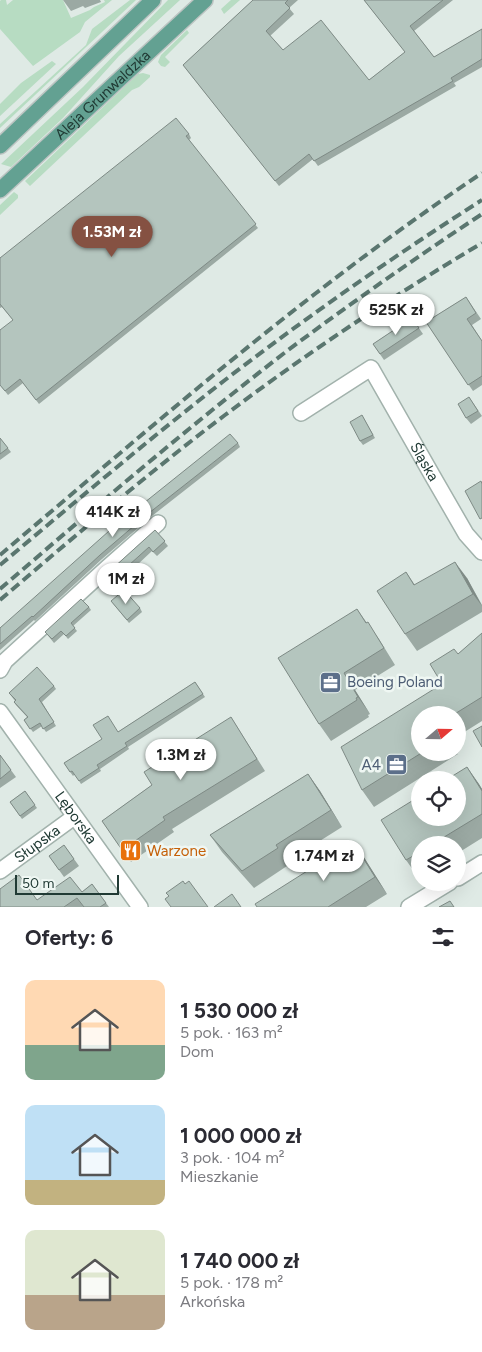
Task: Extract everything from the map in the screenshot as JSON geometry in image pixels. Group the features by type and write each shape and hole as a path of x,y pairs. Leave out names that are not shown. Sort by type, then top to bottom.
{"main road":[{"path":"0,146 153,0"},
{"name":"Aleja Grunwaldzka","path":"0,190 203,1"}],"street":[{"name":"Śląska","path":"301,413 371,368 466,534 482,552"},
{"path":"0,670 5,661 108,566 158,523"},
{"name":"Lęborska","path":"0,712 140,907"},
{"name":"Słupska","path":"0,871 74,817"},
{"path":"466,873 482,863"},
{"path":"409,907 435,891"}],"green space":[{"path":"1,0 6,0 7,5 13,0 63,0 71,18 105,2 104,0 112,0 85,22 80,32 33,66 0,29"},
{"path":"130,0 136,0 0,128 0,124 86,45 92,29"},
{"path":"168,0 180,0 119,56 63,118 11,167 1,164 83,87"},
{"path":"231,0 240,0 224,14 221,9"},
{"path":"187,30 189,33 165,57 170,62 165,67 161,66 158,62 161,55"},
{"path":"52,61 56,64 0,116 0,104 21,83"},
{"path":"138,74 150,75 150,77 139,87 132,90 30,186 25,181"},
{"path":"14,192 18,195 18,198 0,215 0,205"}],"building":[{"path":"253,0 288,0 285,3 290,8 266,31 283,50 321,20 369,80 405,52 364,0 443,0 410,26 434,57 482,29 482,59 451,78 453,81 314,161 309,154 275,181 183,65"},
{"path":"176,118 189,134 186,136 256,224 36,400 20,379 5,391 0,385 0,330 13,320 0,304 0,258"},
{"path":"466,297 476,313 467,319 482,341 482,376 468,385 426,322"},
{"path":"412,318 419,328 380,354 373,344"},
{"path":"469,397 478,411 466,418 458,404"},
{"path":"362,415 373,435 360,441 350,422"},
{"path":"230,434 238,443 149,513 33,617 0,644 0,628 109,531"},
{"path":"0,438 8,448 0,454"},
{"path":"481,481 482,518 480,519 465,491"},
{"path":"155,530 165,541 153,552 149,547 118,575 112,569"},
{"path":"455,562 473,594 405,634 377,591 406,572 414,585"},
{"path":"124,590 140,608 127,620 111,601"},
{"path":"81,599 89,607 71,623 75,628 66,636 61,631 52,639 45,632"},
{"name":"Boeing Poland","path":"357,609 366,623 368,622 384,648 344,673 358,697 356,698 357,700 319,724 278,658"},
{"path":"482,633 482,697 466,707 411,706 411,759 362,790 341,747 442,684 430,664 454,649 458,654"},
{"path":"37,667 54,686 39,699 54,722 43,729 40,723 30,729 24,720 28,717 14,702 16,700 9,693"},
{"path":"195,682 203,694 125,743 127,746 97,765 99,768 79,781 72,771 70,772 64,763 102,739 93,725 108,716 118,732"},
{"path":"231,717 257,759 163,817 165,820 122,850 102,821 152,785 144,772"},
{"path":"482,726 482,747 473,731"},
{"path":"0,755 11,770 0,779"},
{"path":"467,767 482,791 482,814 466,824 466,771 461,771"},
{"path":"308,774 331,810 276,845 278,848 242,871 210,835"},
{"path":"25,791 35,805 20,816 10,802"},
{"path":"411,802 411,826 462,826 446,836 411,836 411,857 406,860 381,820"},
{"path":"353,842 375,877 328,907 257,907 255,904"},
{"path":"64,845 74,859 59,870 49,856"},
{"path":"19,875 37,900 70,877 82,892 92,884 106,903 100,907 84,907 77,898 64,907 0,907 0,889"},
{"path":"183,881 185,884 189,881 208,907 171,907 165,899 169,896 166,893"},
{"path":"232,894 241,907 214,907"},
{"path":"450,901 454,907 439,907"}],"railway":[{"path":"0,555 176,406 296,309 357,262 482,173"},
{"path":"0,565 111,472 256,356 352,287 482,200"},
{"path":"0,589 175,440 247,382 381,282 482,214"},
{"path":"0,600 83,529 196,437 287,369 482,243"}],"place":[{"name":"Boeing Poland","path":"331,682"},
{"name":"A4","path":"397,765"},
{"name":"Warzone","path":"131,851"}]}
